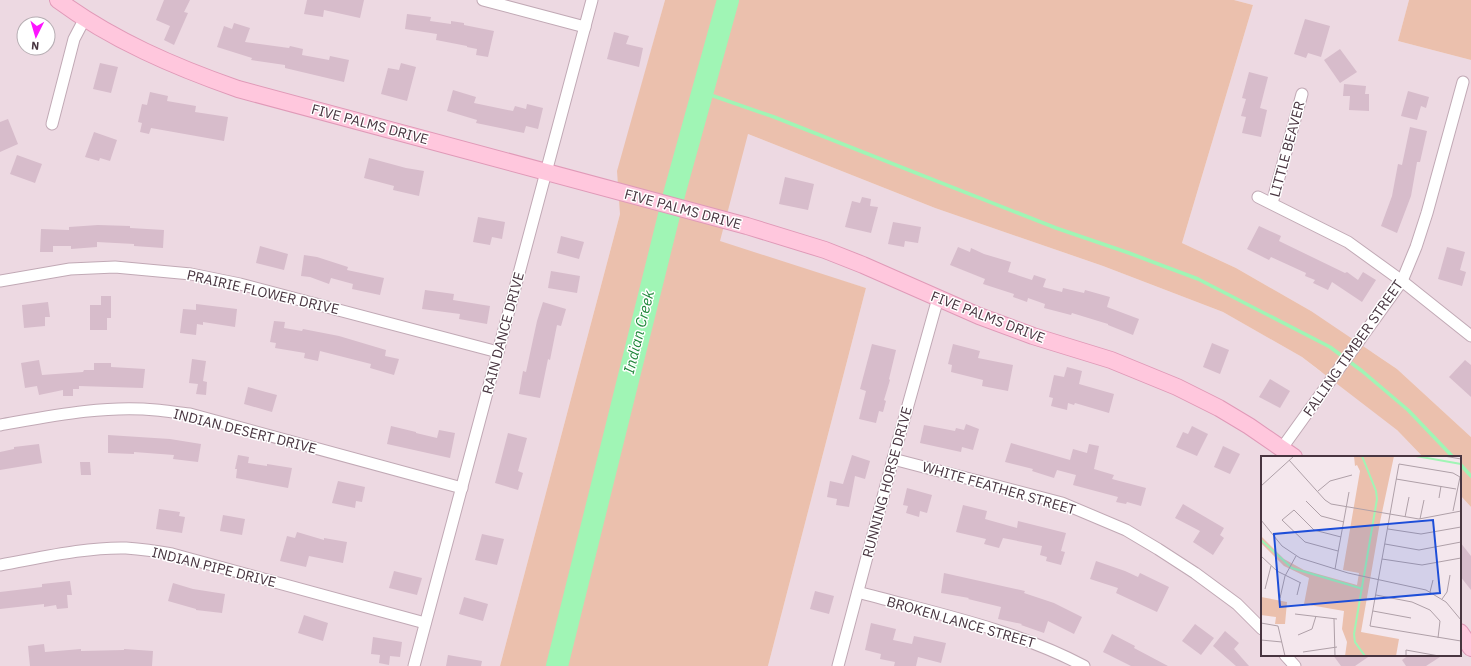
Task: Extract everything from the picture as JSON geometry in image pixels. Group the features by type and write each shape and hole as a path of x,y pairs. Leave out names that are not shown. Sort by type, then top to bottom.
{"street":[{"name":"FIVE PALMS DRIVE","path":"58,0 120,39 194,73 246,91 622,192 785,237 825,250 1033,336 1112,360 1177,386 1219,408 1288,453"},
{"path":"483,0 585,28"},
{"name":"RAIN DANCE DRIVE","path":"414,666 592,0"},
{"path":"52,124 74,39 85,18"},
{"name":"FALLING TIMBER STREET","path":"1288,453 1332,379 1402,281 1428,213 1463,82"},
{"name":"LITTLE BEAVER","path":"1272,203 1302,94"},
{"path":"1258,197 1348,242 1402,281 1471,336"},
{"name":"PRAIRIE FLOWER DRIVE","path":"0,281 70,269 115,267 191,274 240,284 498,352"},
{"name":"RUNNING HORSE DRIVE","path":"838,666 893,458 938,298"},
{"name":"INDIAN DESERT DRIVE","path":"0,425 73,413 114,409 156,410 190,414 462,488"},
{"name":"WHITE FEATHER STREET","path":"893,458 1062,503 1126,530 1195,573 1237,604 1261,628"},
{"name":"INDIAN PIPE DRIVE","path":"0,565 74,552 124,548 151,550 172,554 425,623"},
{"name":"BROKEN LANCE STREET","path":"858,592 997,630 1030,641 1084,666"},
{"path":"1461,633 1471,648"},
{"path":"1287,656 1295,666"}],"shaded area":[{"name":"Indian Creek","path":"0,0 665,0 618,171 748,134 935,208 1103,266 1223,312 1302,357 1321,372 1311,311 1236,268 1182,243 1253,5 1234,0 1409,0 1398,41 1471,60 1471,437 1397,369 1372,352 1397,430 1422,456 1261,456 1261,656 1461,656 1461,496 1471,507 1471,666 768,666 866,288 620,214 500,666 0,666"},
{"path":"665,0 1234,0 1253,5 1182,243 1236,268 1311,311 1397,369 1471,437 1471,507 1461,496 1461,456 1422,456 1397,430 1302,357 1223,312 1103,266 935,208 748,134 720,241 866,288 768,666 500,666 620,214 617,171"},
{"path":"1409,0 1471,0 1471,60 1398,41"}],"building":[{"path":"164,0 190,0 184,12 188,13 174,45 164,40 170,26 156,20"},
{"path":"307,0 364,0 360,18 324,10 323,17 304,14"},
{"path":"407,14 431,17 430,21 451,24 451,21 464,23 464,25 494,31 488,57 476,55 477,49 436,40 437,34 405,29"},
{"path":"1305,19 1330,26 1321,57 1308,53 1306,58 1294,54"},
{"path":"234,23 250,28 245,42 289,48 290,46 303,49 302,55 329,60 330,56 349,60 344,82 285,68 285,65 251,60 252,58 217,47 224,26 232,29"},
{"path":"614,32 629,36 626,44 643,48 639,67 607,59"},
{"path":"1340,49 1357,72 1340,83 1324,60"},
{"path":"100,63 118,67 111,93 93,89"},
{"path":"401,63 416,67 407,101 381,94 388,68 399,70"},
{"path":"1249,72 1268,77 1260,108 1267,110 1261,137 1242,133 1246,117 1241,116 1246,99 1242,98"},
{"path":"1344,84 1366,86 1365,94 1369,94 1369,111 1349,110 1350,96 1343,96"},
{"path":"453,90 476,97 474,103 513,111 515,106 526,109 527,104 543,108 538,129 526,126 524,133 476,123 477,120 447,111"},
{"path":"1408,91 1429,97 1426,108 1421,106 1417,120 1401,116"},
{"path":"150,92 168,96 167,101 196,106 195,112 228,117 224,141 151,128 149,134 140,132 142,123 138,122 142,104 147,105"},
{"path":"8,119 18,144 0,152 0,122"},
{"path":"1410,127 1427,131 1420,162 1417,162 1411,196 1397,233 1381,226 1392,196 1398,164 1402,165"},
{"path":"94,132 117,140 110,161 100,158 99,161 85,157"},
{"path":"17,155 42,164 35,183 10,174"},
{"path":"369,158 406,168 424,171 419,196 393,190 394,186 364,178"},
{"path":"785,177 814,184 808,210 779,204"},
{"path":"862,197 871,199 870,206 878,207 871,233 845,227 852,201 860,203"},
{"path":"478,217 505,222 502,239 492,237 490,245 473,242"},
{"path":"893,222 921,227 918,243 905,241 904,247 888,244"},
{"path":"98,225 130,226 130,228 164,230 163,248 134,246 134,244 97,242 97,247 71,249 71,246 53,246 53,252 40,252 41,229 69,230 69,227"},
{"path":"1259,226 1281,236 1279,241 1345,273 1347,272 1358,280 1363,272 1376,280 1362,302 1332,282 1328,290 1313,283 1315,280 1305,276 1306,273 1271,257 1269,260 1247,249"},
{"path":"561,236 584,242 579,259 557,253"},
{"path":"260,246 288,254 284,270 256,263"},
{"path":"958,247 970,252 971,248 984,254 1011,262 1008,272 1032,280 1034,275 1046,279 1043,287 1062,292 1063,288 1084,293 1085,290 1110,297 1107,307 1139,319 1133,335 1108,324 1072,313 1071,315 1044,308 1045,304 1028,298 1027,302 1013,297 1014,294 983,284 985,279 950,265"},
{"path":"1447,247 1465,252 1460,270 1466,272 1462,286 1438,279"},
{"path":"304,255 317,257 348,267 347,270 384,278 380,295 352,289 353,284 331,278 329,284 310,277 301,276"},
{"path":"551,271 580,276 577,293 548,288"},
{"path":"425,290 454,294 453,300 490,306 487,324 459,319 460,314 422,309"},
{"path":"101,296 111,296 111,318 107,318 107,330 90,330 90,305 101,305"},
{"path":"48,302 50,317 45,317 45,326 24,328 22,305"},
{"path":"543,302 566,309 561,326 557,325 540,398 519,394 523,371 526,372 537,321"},
{"path":"196,304 237,309 235,327 203,322 203,325 197,324 196,335 180,333 183,309 196,310"},
{"path":"274,321 285,322 284,328 302,331 303,329 339,336 386,350 385,356 399,359 394,375 370,368 371,364 320,351 318,361 304,358 305,353 275,348 276,343 270,342"},
{"path":"1212,343 1229,350 1220,374 1203,367"},
{"path":"872,344 896,350 884,400 886,401 883,412 879,411 876,423 859,419 866,391 860,389"},
{"path":"953,344 980,351 978,358 1013,365 1008,391 982,386 983,380 951,372 952,365 948,364"},
{"path":"192,359 206,361 203,381 207,382 206,395 196,394 198,384 189,383"},
{"path":"39,360 42,375 94,370 94,363 111,363 111,367 145,369 143,388 79,386 79,389 73,389 73,396 63,396 63,390 39,395 37,386 25,388 21,363"},
{"path":"1465,360 1471,365 1471,397 1449,377"},
{"path":"1067,367 1082,371 1079,384 1114,394 1109,413 1075,403 1074,405 1068,403 1067,410 1051,406 1053,398 1049,397 1054,375 1064,377"},
{"path":"1270,379 1290,391 1280,408 1259,397"},
{"path":"248,387 277,395 272,412 244,404"},
{"path":"966,424 979,429 973,450 962,447 961,452 920,443 924,425 955,431 956,428 964,430"},
{"path":"391,426 437,438 439,430 455,433 450,458 387,444"},
{"path":"1192,426 1208,434 1197,456 1176,447 1183,432 1188,434"},
{"path":"508,433 527,438 518,471 523,473 518,490 495,483"},
{"path":"108,435 170,439 201,444 198,462 173,459 174,455 134,452 134,454 108,453"},
{"path":"1011,443 1070,460 1073,449 1087,453 1089,444 1099,446 1094,469 1114,475 1112,479 1146,488 1141,506 1127,502 1126,504 1116,502 1118,497 1073,485 1076,475 1057,470 1054,478 1032,471 1033,469 1005,462"},
{"path":"39,444 42,463 0,470 0,452 14,449 14,447"},
{"path":"1223,446 1240,454 1230,474 1214,467"},
{"path":"238,455 249,457 248,463 292,468 288,488 236,478 237,469 235,469"},
{"path":"852,455 870,461 865,479 855,476 849,507 836,505 837,499 827,497 830,481 843,484"},
{"path":"80,462 90,462 91,475 81,475"},
{"path":"338,481 365,487 362,502 356,501 355,508 332,503"},
{"path":"907,488 932,495 927,513 920,511 919,517 906,513 908,506 903,505"},
{"path":"1183,504 1224,528 1220,535 1224,538 1213,555 1193,542 1200,531 1175,518"},
{"path":"963,505 987,511 985,519 1017,528 1018,521 1066,533 1061,551 1065,552 1061,565 1046,561 1047,557 1040,555 1042,546 1003,538 999,548 984,544 986,539 956,532"},
{"path":"159,509 180,512 179,516 185,517 182,533 156,529"},
{"path":"223,515 245,519 242,535 220,531"},
{"path":"297,532 324,540 324,538 347,542 343,563 309,556 306,567 280,561 287,536 295,538"},
{"path":"482,534 504,539 497,565 475,560"},
{"path":"1461,543 1471,556 1471,590 1461,577"},
{"path":"1096,561 1138,577 1140,573 1169,587 1157,612 1116,593 1118,588 1090,579"},
{"path":"394,571 422,578 417,595 389,588"},
{"path":"944,573 1025,591 1024,593 1054,603 1082,617 1074,634 1048,621 1044,633 1021,625 1022,624 998,619 1001,607 968,599 969,598 941,593"},
{"path":"70,581 72,595 67,595 68,608 57,609 56,605 44,607 44,604 0,609 0,592 42,587 42,584"},
{"path":"173,583 193,589 225,594 222,613 196,610 168,601"},
{"path":"815,591 834,596 829,614 810,609"},
{"path":"464,597 488,604 483,621 459,614"},
{"path":"304,615 328,623 323,641 298,633"},
{"path":"871,623 896,629 893,640 912,644 914,636 946,643 941,663 918,657 916,666 894,666 895,662 880,659 881,654 865,650"},
{"path":"1195,624 1214,638 1201,655 1182,641"},
{"path":"1225,631 1239,643 1234,649 1249,666 1236,666 1213,646"},
{"path":"1112,634 1135,646 1134,648 1168,666 1131,666 1103,652"},
{"path":"373,637 402,642 400,657 390,656 389,665 379,663 380,655 371,654"},
{"path":"44,644 45,652 81,649 81,651 124,649 153,651 152,666 30,666 28,646"},
{"path":"448,655 482,661 481,666 446,666"},
{"path":"1334,656 1370,656 1355,666 1341,666"},
{"path":"1408,656 1441,656 1426,666 1406,666 1402,660"}],"waterway":[{"name":"Indian Creek","path":"557,666 675,191 728,0"},
{"path":"702,92 774,117 1056,228 1198,279 1330,347 1362,371 1408,410 1452,456"},
{"path":"1461,465 1471,476"}]}
